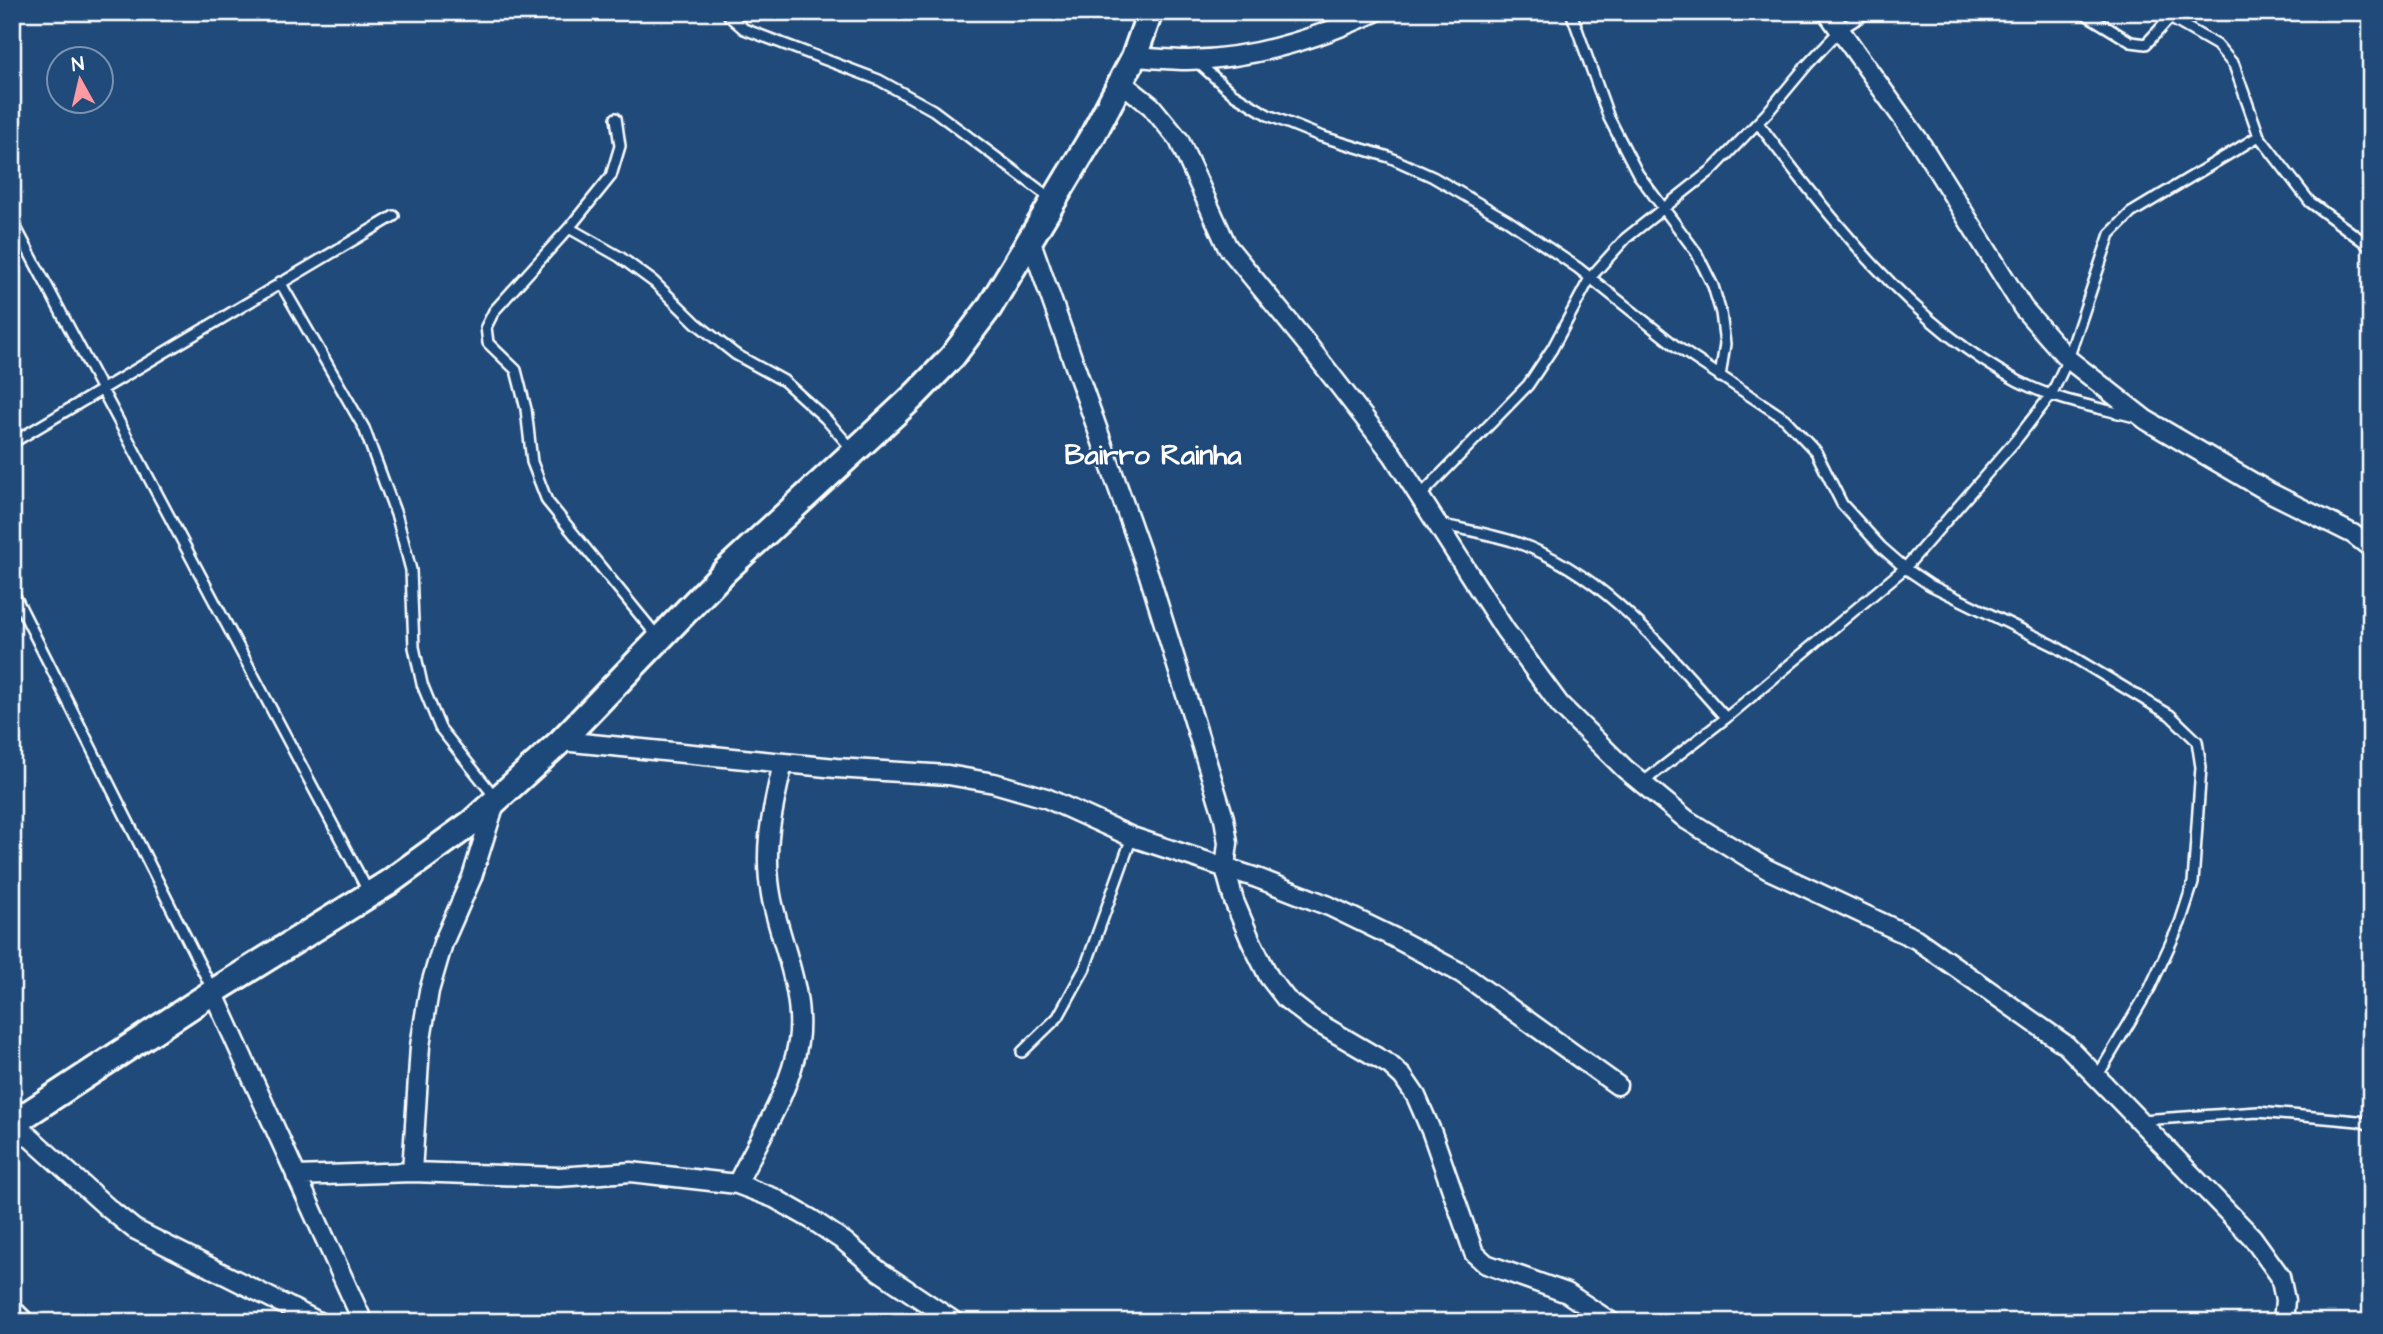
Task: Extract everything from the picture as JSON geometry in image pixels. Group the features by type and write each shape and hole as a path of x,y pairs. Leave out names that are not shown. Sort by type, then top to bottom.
{"street":[{"path":"319,1322 134,1228 13,1123 370,894 471,823 561,741 726,570 855,453 952,356 989,308 1093,135 1134,57 1150,12"},
{"path":"1134,57 1194,59 1283,47 1331,32 1376,12"},
{"path":"1827,12 1919,141 2023,308 2068,359 2146,420 2269,492 2353,534 2371,548"},
{"path":"1121,82 1151,106 1179,140 1227,246 1386,445 1505,630 1560,705 1642,783 1686,820 1767,869 1916,939 2066,1045 2252,1237 2280,1276 2285,1300 2283,1322"},
{"path":"1030,239 1149,575 1214,781 1224,818 1228,843 1225,868 1234,901 1269,977 1286,999 1313,1020 1390,1065 1403,1077 1416,1096 1432,1133 1474,1253 1486,1264 1567,1293 1611,1322"},
{"path":"561,741 783,763 948,775 994,783 1045,798 1132,837 1256,878 1328,906 1461,973 1617,1085"},
{"path":"737,1184 788,1079 798,1041 799,1012 772,900 766,857 768,827 783,763"},
{"path":"412,1172 420,1046 429,991 443,943 472,877 496,799"},
{"path":"214,992 363,1322"},
{"path":"296,1176 412,1172 558,1177 631,1172 737,1184 774,1199 811,1219 845,1242 879,1271 955,1322"},
{"path":"12,1309 25,1322"}],"lane":[{"path":"728,12 744,29 879,80 933,110 1053,200"},
{"path":"1571,12 1609,118 1638,174 1696,252 1713,286 1721,313 1725,344 1720,377"},
{"path":"1419,496 1528,385 1552,349 1590,278 1626,238 1713,169 1758,123 1841,29 1868,12"},
{"path":"2082,12 2131,42 2146,44 2168,15 2217,45 2234,65 2259,136 2309,202 2371,247"},
{"path":"1194,59 1232,93 1268,115 1320,136 1389,157 1433,177 1507,220 1590,278 1647,325 1785,419 1816,452 1842,504 1881,547 1905,568 1930,585 2053,645 2170,715 2197,741 2201,767 2193,883 2180,923 2150,988 2097,1077"},
{"path":"616,118 620,146 611,176 569,228 494,311 486,327 488,343 516,370 526,409 532,462 547,501 659,639"},
{"path":"1758,123 1811,193 1897,288 1939,327 2018,382 2051,395 2146,420"},
{"path":"1642,783 1726,718 1905,568 2016,440 2051,395 2068,359 2110,234 2131,213 2259,136"},
{"path":"12,443 394,216"},
{"path":"12,220 370,894"},
{"path":"569,228 620,257 654,282 696,323 735,354 784,382 825,418 855,453"},
{"path":"280,282 364,428 397,517 411,570 414,647 422,684 440,728 496,799"},
{"path":"1437,524 1517,543 1570,568 1628,612 1726,718"},
{"path":"12,590 214,992"},
{"path":"1022,1052 1058,1017 1085,968 1132,837"},
{"path":"2139,1120 2258,1112 2358,1121 2371,1125"}],"district":[{"name":"Bairro Rainha","path":"1153,454"}]}
